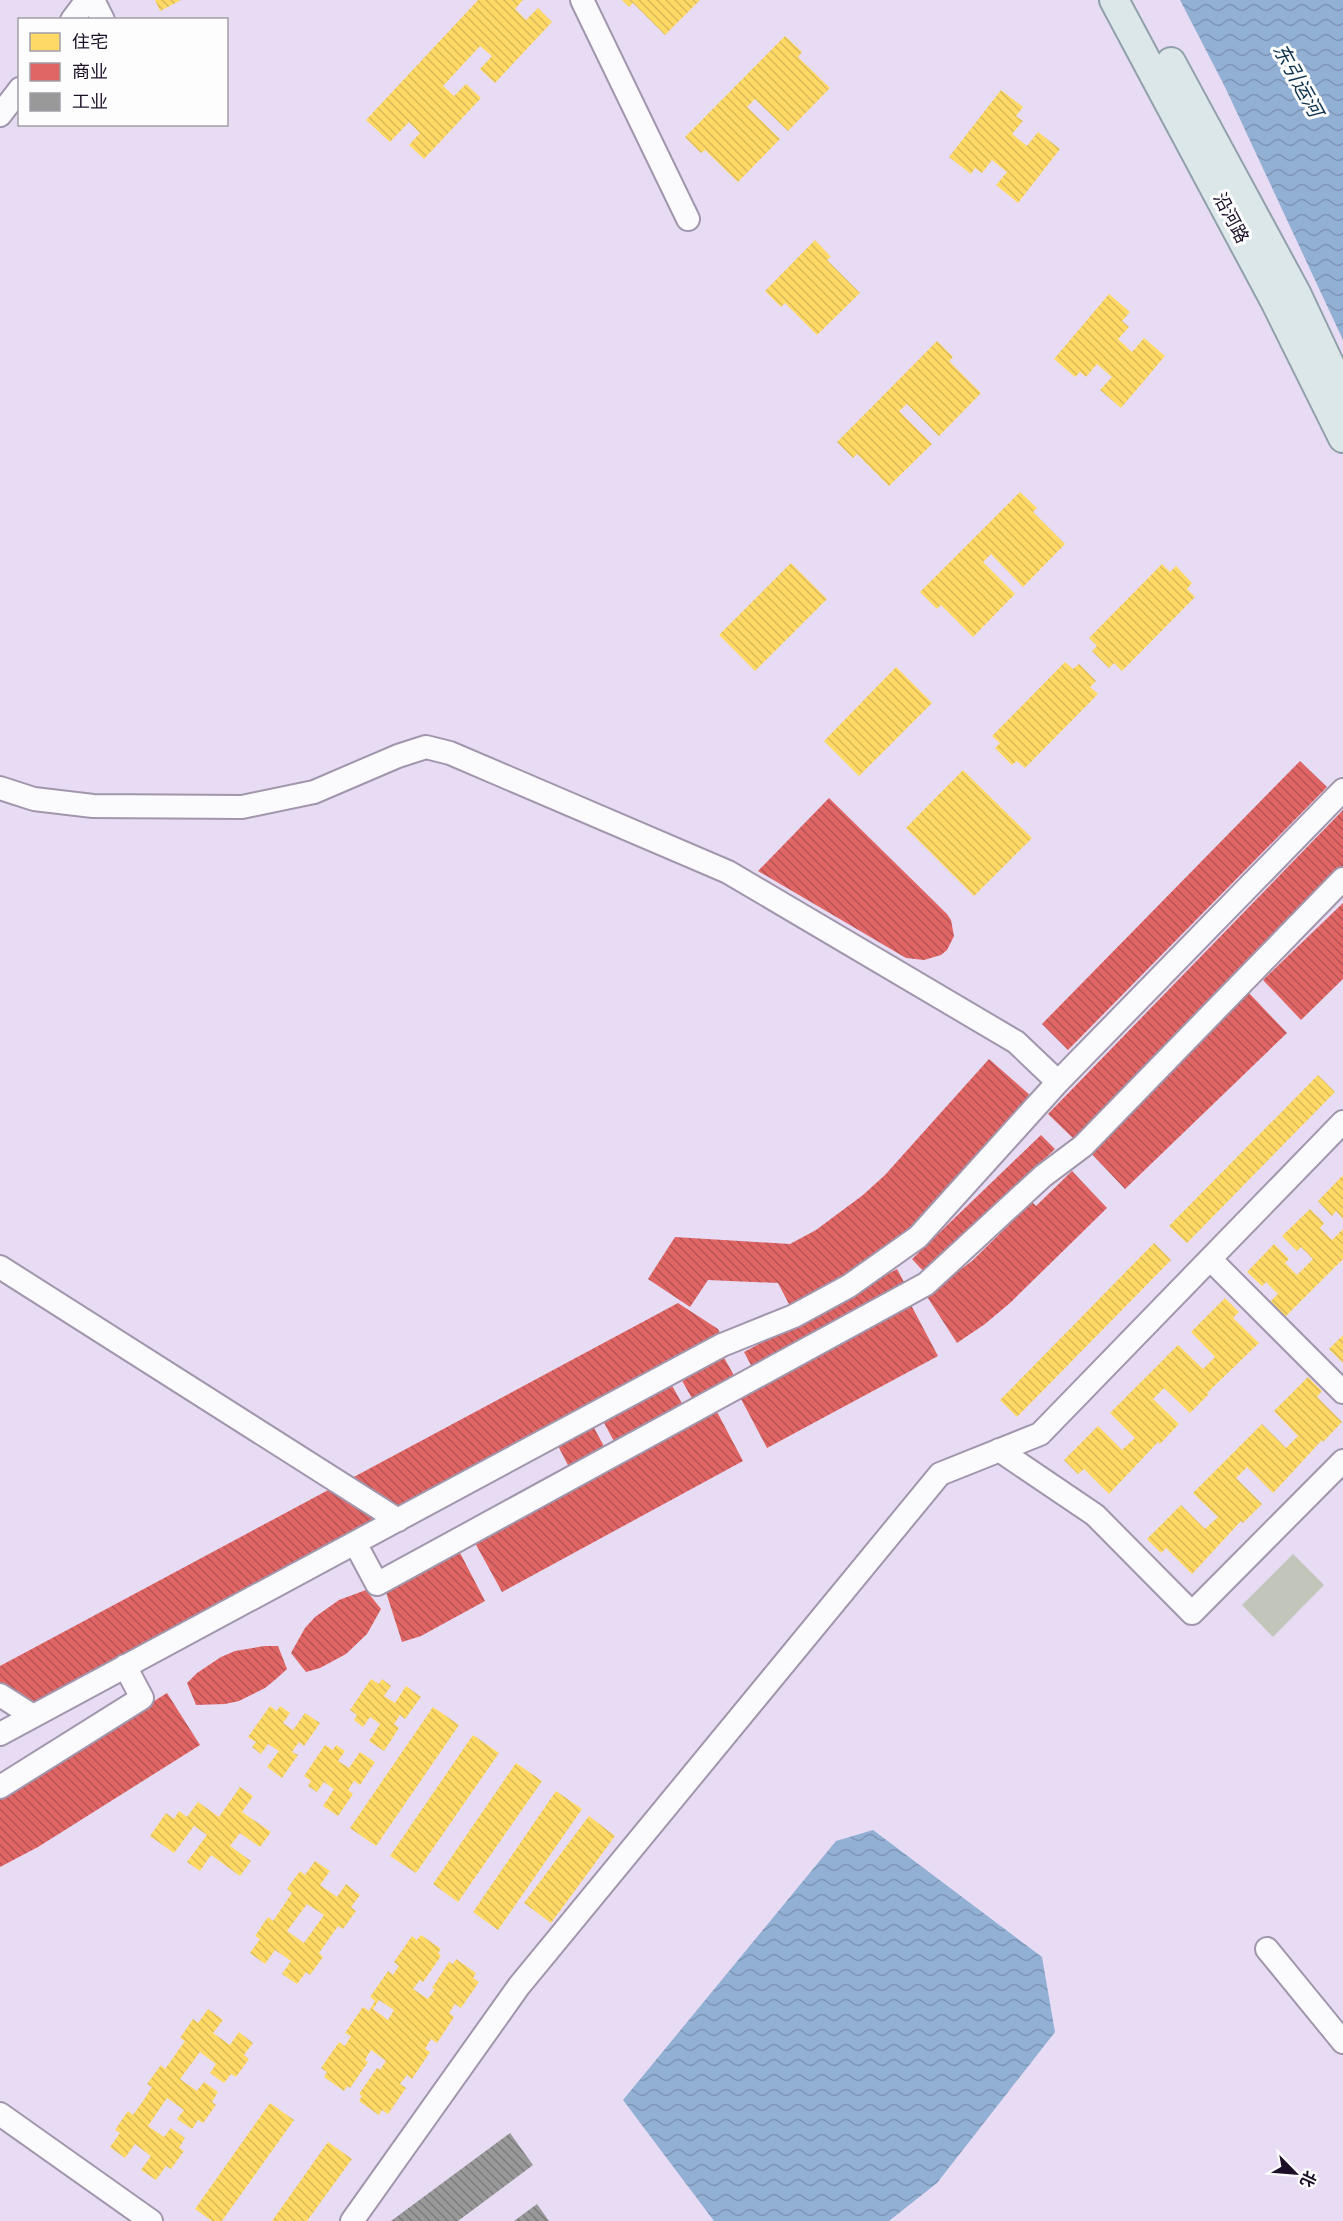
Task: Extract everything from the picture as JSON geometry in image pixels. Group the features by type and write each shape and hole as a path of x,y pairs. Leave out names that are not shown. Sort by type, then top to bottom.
{"main road":[{"name":"沿河路","path":"1114,0 1276,303 1343,438"},
{"name":"沿河路","path":"1136,0 1296,293 1343,393"}],"street":[{"path":"74,18 87,0"},
{"path":"93,0 102,18"},
{"path":"582,0 688,219"},
{"path":"0,115 18,92"},
{"path":"0,788 34,799 93,806 242,807 314,792 398,756 426,747 450,753 728,872 1016,1042 1058,1082"},
{"path":"0,1734 722,1346 794,1316 849,1286 918,1237 1058,1082 1343,790"},
{"path":"355,1543 377,1584 926,1284 1043,1176 1083,1146 1343,879"},
{"path":"352,2221 519,1986 940,1474 1040,1434 1343,1122"},
{"path":"1210,1259 1343,1392"},
{"path":"0,1267 398,1520"},
{"path":"999,1450 1095,1515 1192,1613 1343,1461"},
{"path":"0,1787 142,1698 125,1666"},
{"path":"0,1695 33,1716"},
{"path":"1267,1949 1343,2042"},
{"path":"0,2114 151,2221"}],"shaded area":[{"path":"1293,1554 1324,1585 1273,1637 1242,1605"}],"water":[{"name":"东引运河","path":"1180,0 1343,0 1343,340 1225,87"},
{"path":"873,1830 1042,1957 1055,2032 937,2183 889,2221 714,2221 623,2100 836,1841"}],"building: 住宅":[{"path":"155,0 181,0 160,11"},
{"path":"478,0 523,0 515,9 526,20 538,8 552,22 495,83 480,69 492,56 480,46 443,86 454,96 466,84 481,98 424,159 409,145 420,133 409,122 390,142 366,120"},
{"path":"622,0 700,0 665,35 633,3 629,7"},
{"path":"785,36 802,52 798,57 830,88 788,131 755,99 747,107 780,139 738,182 705,150 701,153 685,137"},
{"path":"1001,90 1023,107 1016,116 1023,121 1012,134 1027,146 1038,132 1060,149 1018,203 996,185 1007,172 992,160 982,173 975,168 971,174 949,157"},
{"path":"815,240 831,257 827,260 860,293 817,335 785,303 781,307 765,291"},
{"path":"1109,294 1130,312 1122,321 1129,327 1118,339 1132,352 1144,338 1165,356 1121,408 1100,390 1112,377 1097,364 1086,377 1080,372 1075,377 1054,359"},
{"path":"937,341 953,357 949,361 981,393 939,436 907,404 899,411 932,444 889,486 857,454 853,458 837,442"},
{"path":"1020,492 1037,508 1033,512 1065,544 1023,587 991,554 983,562 1015,594 973,637 941,605 937,609 920,592"},
{"path":"791,563 827,599 755,671 719,635"},
{"path":"1162,564 1170,572 1176,566 1192,583 1187,589 1195,597 1122,671 1114,663 1109,668 1092,651 1097,646 1089,638"},
{"path":"1065,662 1073,669 1079,664 1096,681 1090,687 1098,694 1025,768 1017,761 1012,765 995,748 1000,743 992,736"},
{"path":"896,667 932,703 859,776 824,741"},
{"path":"963,770 1032,838 974,896 906,828"},
{"path":"1318,1075 1335,1092 1187,1243 1169,1226"},
{"path":"1343,1175 1343,1219 1336,1211 1332,1216 1318,1201"},
{"path":"1310,1209 1324,1223 1320,1228 1332,1240 1343,1229 1343,1259 1285,1317 1270,1302 1278,1294 1266,1282 1262,1286 1247,1272 1274,1244 1289,1259 1285,1263 1297,1275 1313,1259 1301,1247 1297,1251 1282,1236"},
{"path":"1154,1243 1171,1260 1017,1417 1000,1400"},
{"path":"1225,1298 1239,1312 1233,1318 1259,1343 1207,1393 1209,1394 1190,1413 1164,1388 1153,1399 1179,1424 1160,1444 1158,1442 1109,1494 1084,1469 1078,1474 1064,1460 1098,1426 1122,1450 1135,1438 1110,1413 1178,1345 1203,1369 1215,1357 1191,1332"},
{"path":"1343,1335 1343,1363 1329,1349"},
{"path":"1308,1377 1322,1391 1317,1397 1342,1422 1273,1493 1247,1467 1236,1478 1262,1504 1243,1523 1241,1521 1192,1574 1166,1548 1161,1553 1147,1539 1181,1505 1205,1529 1218,1517 1193,1493 1262,1424 1286,1448 1298,1436 1274,1411"},
{"path":"371,1679 379,1684 382,1679 391,1686 384,1696 395,1703 406,1686 421,1697 405,1719 400,1715 394,1724 399,1728 384,1751 369,1741 380,1724 370,1717 363,1727 354,1720 357,1715 350,1710"},
{"path":"270,1706 277,1711 280,1706 290,1713 283,1723 293,1730 305,1713 320,1723 304,1746 299,1742 292,1752 298,1755 282,1778 267,1767 279,1751 268,1744 261,1754 252,1747 256,1742 248,1737"},
{"path":"433,1707 459,1725 376,1846 350,1828"},
{"path":"473,1735 499,1753 416,1873 390,1856"},
{"path":"325,1745 333,1750 336,1745 345,1751 338,1761 349,1768 360,1752 375,1762 360,1785 354,1781 348,1790 353,1794 338,1816 323,1806 334,1789 324,1782 317,1792 308,1786 311,1781 304,1776"},
{"path":"516,1763 542,1781 458,1902 433,1884"},
{"path":"240,1787 253,1796 242,1812 271,1832 260,1847 240,1833 230,1846 251,1861 240,1876 211,1855 200,1871 187,1862 207,1835 194,1826 174,1853 150,1836 166,1813 174,1819 179,1811 187,1817 198,1802 219,1817"},
{"path":"556,1791 582,1809 498,1930 473,1912"},
{"path":"589,1816 615,1836 551,1923 524,1903"},
{"path":"315,1861 330,1871 320,1885 337,1897 346,1884 360,1895 351,1907 356,1911 343,1929 338,1926 319,1953 323,1957 310,1975 306,1972 297,1984 282,1974 291,1961 275,1950 265,1964 250,1953 260,1939 255,1936 268,1917 273,1921 292,1893 287,1889 300,1871 305,1875","holes":["307,1904 324,1915 304,1943 287,1931"]},
{"path":"421,1935 441,1949 438,1953 441,1956 423,1982 420,1980 413,1989 428,1999 435,1990 432,1988 449,1962 453,1964 456,1959 476,1973 473,1978 479,1982 461,2008 455,2004 449,2013 454,2017 437,2043 431,2039 425,2049 430,2052 412,2079 407,2075 400,2084 406,2088 388,2114 382,2110 379,2115 359,2101 362,2096 359,2094 377,2068 380,2070 386,2061 371,2050 365,2060 368,2062 350,2088 347,2086 344,2091 324,2077 327,2072 321,2068 339,2042 345,2046 351,2036 345,2033 363,2007 369,2011 375,2001 370,1997 388,1971 393,1975 399,1966 394,1962 412,1936 417,1940","holes":["379,2000 394,2010 388,2020 373,2009"]},
{"path":"208,2009 223,2020 213,2033 230,2045 239,2032 253,2043 244,2055 249,2059 236,2077 231,2074 224,2083 210,2073 216,2064 200,2052 180,2079 197,2091 204,2082 218,2092 212,2102 216,2105 203,2123 198,2120 192,2129 177,2119 184,2110 167,2098 148,2126 164,2137 171,2128 185,2138 179,2148 184,2151 171,2169 166,2166 156,2180 141,2170 151,2156 135,2144 125,2158 110,2147 120,2133 115,2130 128,2111 133,2115 143,2101 152,2087 147,2084 161,2065 165,2069 185,2041 180,2038 193,2019 198,2023"},
{"path":"270,2103 294,2120 222,2221 212,2221 195,2209"},
{"path":"328,2142 352,2159 307,2221 272,2221"}],"building: 商业":[{"path":"1300,761 1327,787 1068,1050 1042,1024"},
{"path":"829,798 947,914 951,920 954,936 947,950 941,955 924,960 906,958 758,871"},
{"path":"1343,810 1343,871 1078,1143 1048,1114"},
{"path":"1343,903 1343,979 1301,1020 1263,980"},
{"path":"1249,993 1287,1033 1125,1189 1087,1149"},
{"path":"989,1059 1031,1096 924,1215 873,1259 791,1308 778,1283 708,1280 690,1307 648,1279 675,1237 790,1244 816,1230 863,1195 885,1175"},
{"path":"1041,1135 1055,1149 925,1273 912,1259"},
{"path":"1072,1171 1107,1208 1010,1303 957,1343 926,1295 972,1261 1032,1202 1036,1206"},
{"path":"897,1269 905,1284 752,1367 744,1352"},
{"path":"678,1303 718,1329 722,1337 399,1510 350,1479"},
{"path":"911,1305 938,1356 767,1448 740,1397"},
{"path":"722,1354 736,1379 694,1402 680,1377"},
{"path":"670,1382 684,1407 616,1445 602,1419"},
{"path":"716,1410 743,1461 502,1592 474,1541"},
{"path":"592,1424 606,1450 570,1469 557,1444"},
{"path":"332,1488 370,1512 376,1522 34,1705 0,1683 0,1666"},
{"path":"459,1551 485,1601 421,1636 402,1642 385,1589"},
{"path":"366,1590 381,1609 367,1634 346,1654 320,1668 306,1672 291,1653 305,1628 315,1617 339,1600"},
{"path":"278,1646 287,1669 276,1679 265,1688 239,1701 196,1705 187,1683 197,1673 221,1657 235,1651"},
{"path":"167,1693 200,1745 38,1847 0,1867 0,1797"}],"building: 工业":[{"path":"510,2133 533,2165 458,2221 391,2221"},
{"path":"537,2204 549,2221 514,2221"}]}
